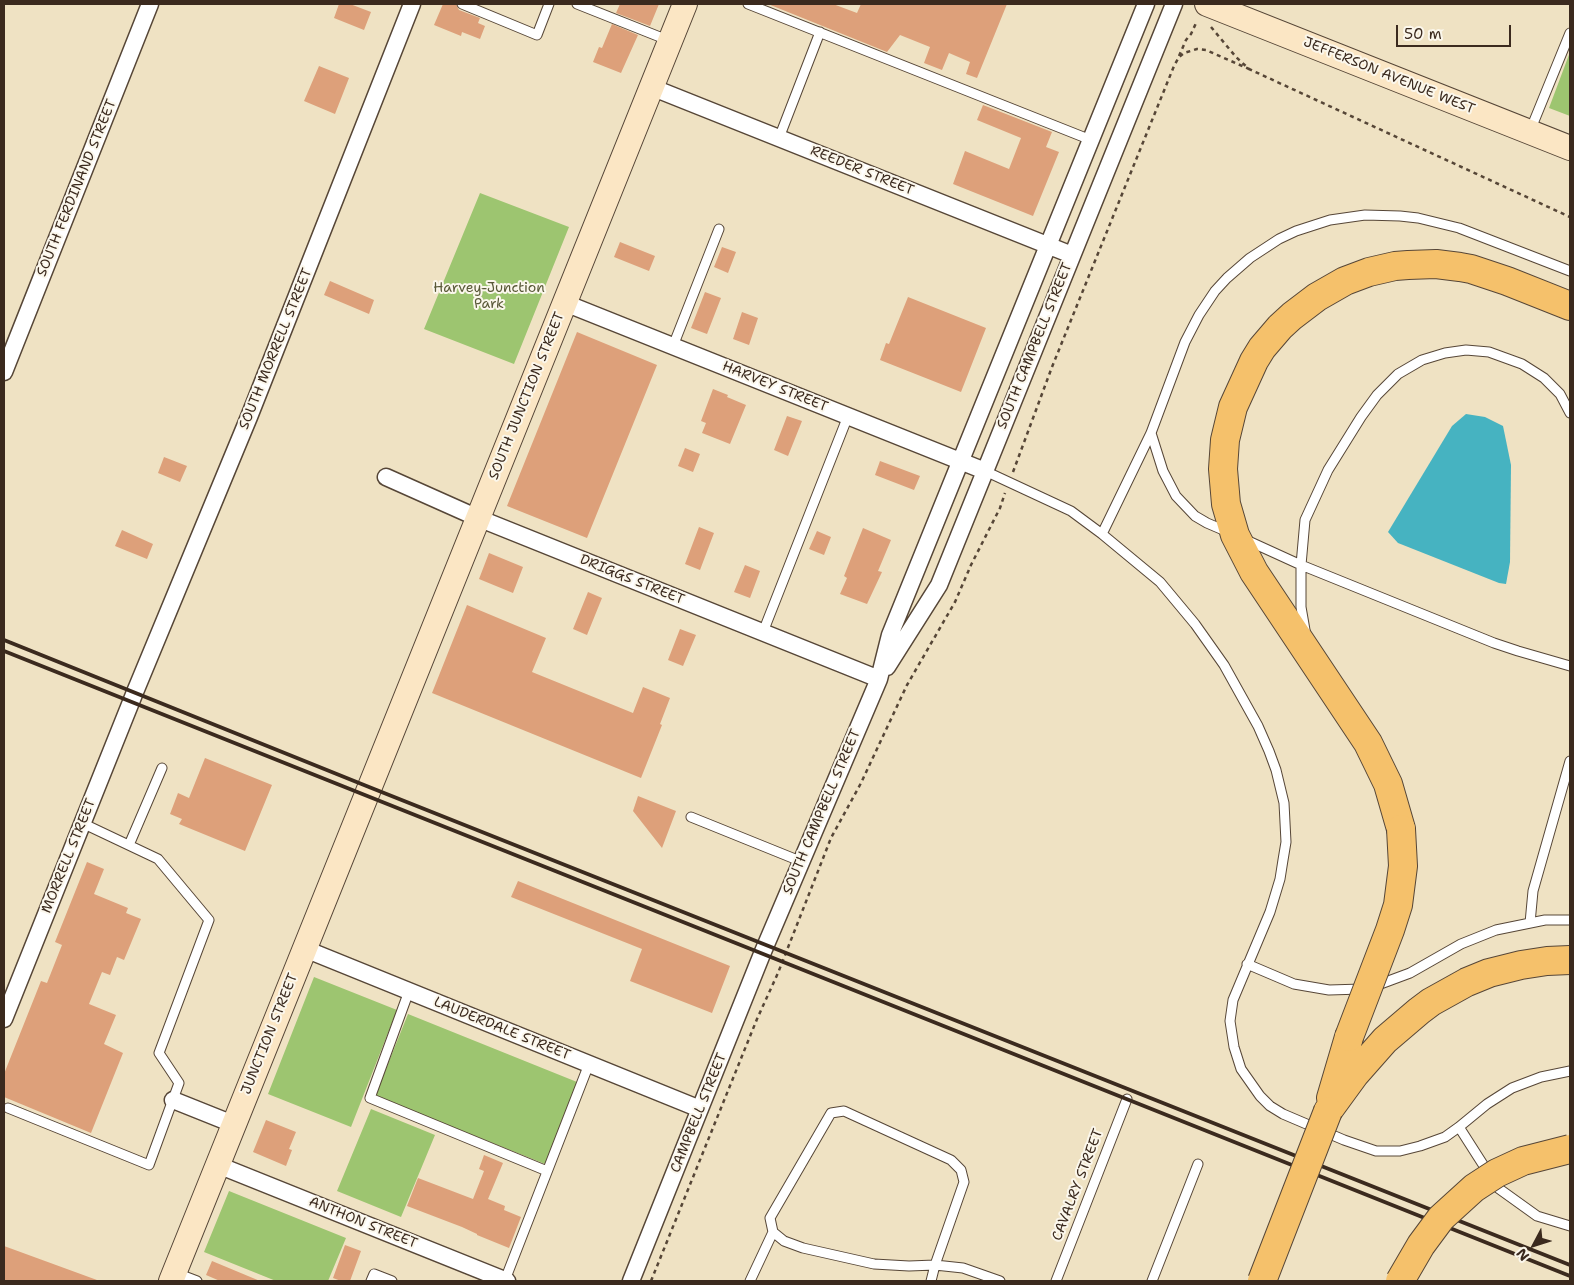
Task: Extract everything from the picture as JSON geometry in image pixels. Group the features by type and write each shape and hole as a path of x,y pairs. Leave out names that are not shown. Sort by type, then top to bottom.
{"highway":[{"path":"1262,1281 1328,1111 1343,1053 1383,950 1396,910 1403,866 1401,829 1388,784 1376,756 1360,729 1254,572 1235,534 1226,504 1223,469 1225,440 1233,406 1246,375 1270,338 1292,316 1317,296 1345,281 1369,272 1395,266 1436,264 1460,267 1479,271 1570,306"},
{"path":"1328,1111 1355,1074 1385,1040 1431,1002 1460,985 1489,973 1521,965 1559,960"},
{"path":"1400,1281 1421,1245 1441,1218 1474,1188 1497,1173 1523,1161 1570,1149"}],"street":[{"name":"SOUTH FERDINAND STREET","path":"4,372 150,4"},
{"name":"SOUTH MORRELL STREET","path":"135,692 253,408 412,4"},
{"name":"SOUTH JUNCTION STREET","path":"369,787 685,4"},
{"name":"SOUTH CAMPBELL STREET","path":"879,679 890,635 1146,4"},
{"name":"SOUTH CAMPBELL STREET","path":"766,945 800,861 879,679 939,585 1173,6"},
{"name":"JEFFERSON AVENUE WEST","path":"1208,14 1570,148"},
{"name":"REEDER STREET","path":"651,86 1072,255"},
{"name":"HARVEY STREET","path":"565,302 985,470"},
{"name":"DRIGGS STREET","path":"386,477 478,518 879,679"},
{"name":"MORRELL STREET","path":"4,1019 135,692"},
{"name":"JUNCTION STREET","path":"173,1277 369,787"},
{"name":"CAMPBELL STREET","path":"631,1281 766,945"},
{"name":"LAUDERDALE STREET","path":"304,949 700,1109"},
{"path":"173,1100 233,1124"},
{"name":"ANTHON STREET","path":"218,1165 506,1281"}],"lane":[{"path":"462,4 537,34 548,4"},
{"path":"577,4 670,41"},
{"path":"748,4 1091,140"},
{"path":"779,138 820,32"},
{"path":"1530,132 1570,33"},
{"path":"1102,534 1151,433 1191,328 1207,302 1227,278 1250,258 1296,231 1330,220 1348,217 1383,214 1418,218 1459,228 1570,271"},
{"path":"672,346 719,229"},
{"path":"1316,663 1302,618 1301,565 1305,520 1328,470 1368,405 1387,384 1408,367 1445,353 1466,350 1489,352 1522,364 1535,371 1553,386 1569,409"},
{"path":"1569,409 1570,392"},
{"path":"763,632 848,416"},
{"path":"1151,433 1164,471 1176,496 1195,516 1207,523 1301,565 1494,643 1570,666"},
{"path":"985,470 1071,511 1160,582 1204,636 1224,665 1258,726 1276,770 1284,803 1286,842 1276,896 1233,1000 1230,1021 1235,1052 1241,1069 1260,1096 1270,1106 1283,1114 1344,1140 1376,1151 1400,1151 1445,1137 1459,1128 1487,1104 1512,1088 1541,1077 1570,1071"},
{"path":"1530,923 1533,891 1570,761"},
{"path":"129,845 162,768"},
{"path":"691,817 800,861"},
{"path":"8,1108 149,1165 179,1083 159,1052 209,920 158,859 82,824"},
{"path":"1247,964 1294,984 1329,990 1360,989 1392,981 1461,944 1502,928 1545,920 1570,920"},
{"path":"410,991 370,1098 548,1171"},
{"path":"506,1281 590,1064"},
{"name":"CAVALRY STREET","path":"1056,1281 1127,1100"},
{"path":"750,1281 773,1232 770,1218 831,1113 844,1110 951,1160 961,1170 964,1182 930,1281"},
{"path":"1459,1128 1498,1188 1536,1216 1570,1226"},
{"path":"1152,1281 1198,1164"},
{"path":"773,1232 784,1241 803,1248 874,1264 935,1265 963,1268 1000,1281"},
{"path":"371,1281 374,1274 392,1281"},
{"path":"173,1277 197,1281"}],"path":[{"path":"651,1281 757,1018 778,973 831,838 861,783 908,685 955,602 971,565 1000,508 1059,349 1174,66 1198,18 1173,6"},
{"path":"1208,14 1236,58 1249,69"},
{"path":"1179,57 1184,53 1197,49 1206,50 1570,217"}],"green space":[{"path":"1570,52 1570,116 1549,108"},
{"name":"Harvey-Junction Park","path":"480,193 569,227 514,364 424,329"},
{"path":"314,977 397,1010 351,1127 268,1094"},
{"path":"408,1014 577,1082 545,1164 375,1096"},
{"path":"371,1109 435,1135 401,1217 337,1191"},
{"path":"229,1191 346,1238 328,1281 276,1281 204,1252"}],"water":[{"path":"1466,414 1485,417 1503,426 1511,465 1510,562 1506,584 1499,583 1398,543 1388,532 1452,426"}],"building":[{"path":"339,4 350,4 371,12 364,30 334,18"},
{"path":"443,4 456,4 459,10 480,18 478,23 485,26 480,39 462,32 461,36 434,25"},
{"path":"620,4 659,4 650,26 616,13"},
{"path":"768,4 833,4 857,13 861,4 1007,4 977,78 966,74 970,62 949,53 942,70 924,63 930,47 900,35 887,52"},
{"path":"612,24 638,35 621,73 593,62 599,47 602,48"},
{"path":"319,66 349,78 335,114 304,101"},
{"path":"983,105 1052,132 1046,147 1059,152 1033,216 953,184 965,151 1009,169 1021,138 977,120"},
{"path":"620,242 655,256 649,271 614,257"},
{"path":"722,247 736,252 728,273 714,267"},
{"path":"330,281 374,300 369,314 324,295"},
{"path":"705,292 721,298 707,334 691,328"},
{"path":"908,297 986,328 961,392 880,360 886,343 889,344"},
{"path":"742,312 758,318 749,345 733,339"},
{"path":"577,332 657,365 587,538 507,506"},
{"path":"713,389 746,405 730,444 702,433 706,423 701,421"},
{"path":"787,416 802,421 788,456 774,450"},
{"path":"685,448 700,454 693,472 678,466"},
{"path":"164,457 187,466 180,482 158,473"},
{"path":"880,461 920,476 914,490 875,475"},
{"path":"699,527 714,533 700,570 685,564"},
{"path":"863,528 891,540 878,571 882,572 867,604 840,594 847,578 844,576"},
{"path":"122,530 153,544 147,559 115,546"},
{"path":"817,531 831,537 824,555 809,549"},
{"path":"489,553 523,567 513,593 479,579"},
{"path":"745,565 760,571 750,598 734,592"},
{"path":"588,592 602,598 587,635 573,629"},
{"path":"467,605 546,638 532,672 633,713 643,687 670,698 660,724 662,725 641,778 432,693"},
{"path":"680,629 696,635 683,666 668,660"},
{"path":"205,758 272,785 245,851 179,824 182,819 170,814 178,793 189,798"},
{"path":"638,796 676,811 662,848 633,811"},
{"path":"87,862 104,869 94,894 128,908 126,913 141,919 124,960 117,957 110,975 102,972 89,1004 116,1015 104,1044 123,1053 91,1133 4,1097 4,1074 41,981 47,983 62,945 55,942"},
{"path":"518,881 730,966 712,1013 630,981 642,949 511,897"},
{"path":"266,1120 296,1132 289,1149 292,1150 286,1166 253,1152"},
{"path":"484,1155 503,1163 488,1199 505,1206 504,1210 521,1217 509,1248 462,1227 407,1206 418,1178 473,1199 484,1171 479,1169"},
{"path":"345,1245 361,1251 350,1281 341,1281 333,1278"},
{"path":"4,1246 97,1280 4,1281"},
{"path":"212,1261 260,1281 220,1281 206,1275"}],"railway":[{"path":"4,640 1570,1265"},
{"path":"4,651 1570,1276"}]}
